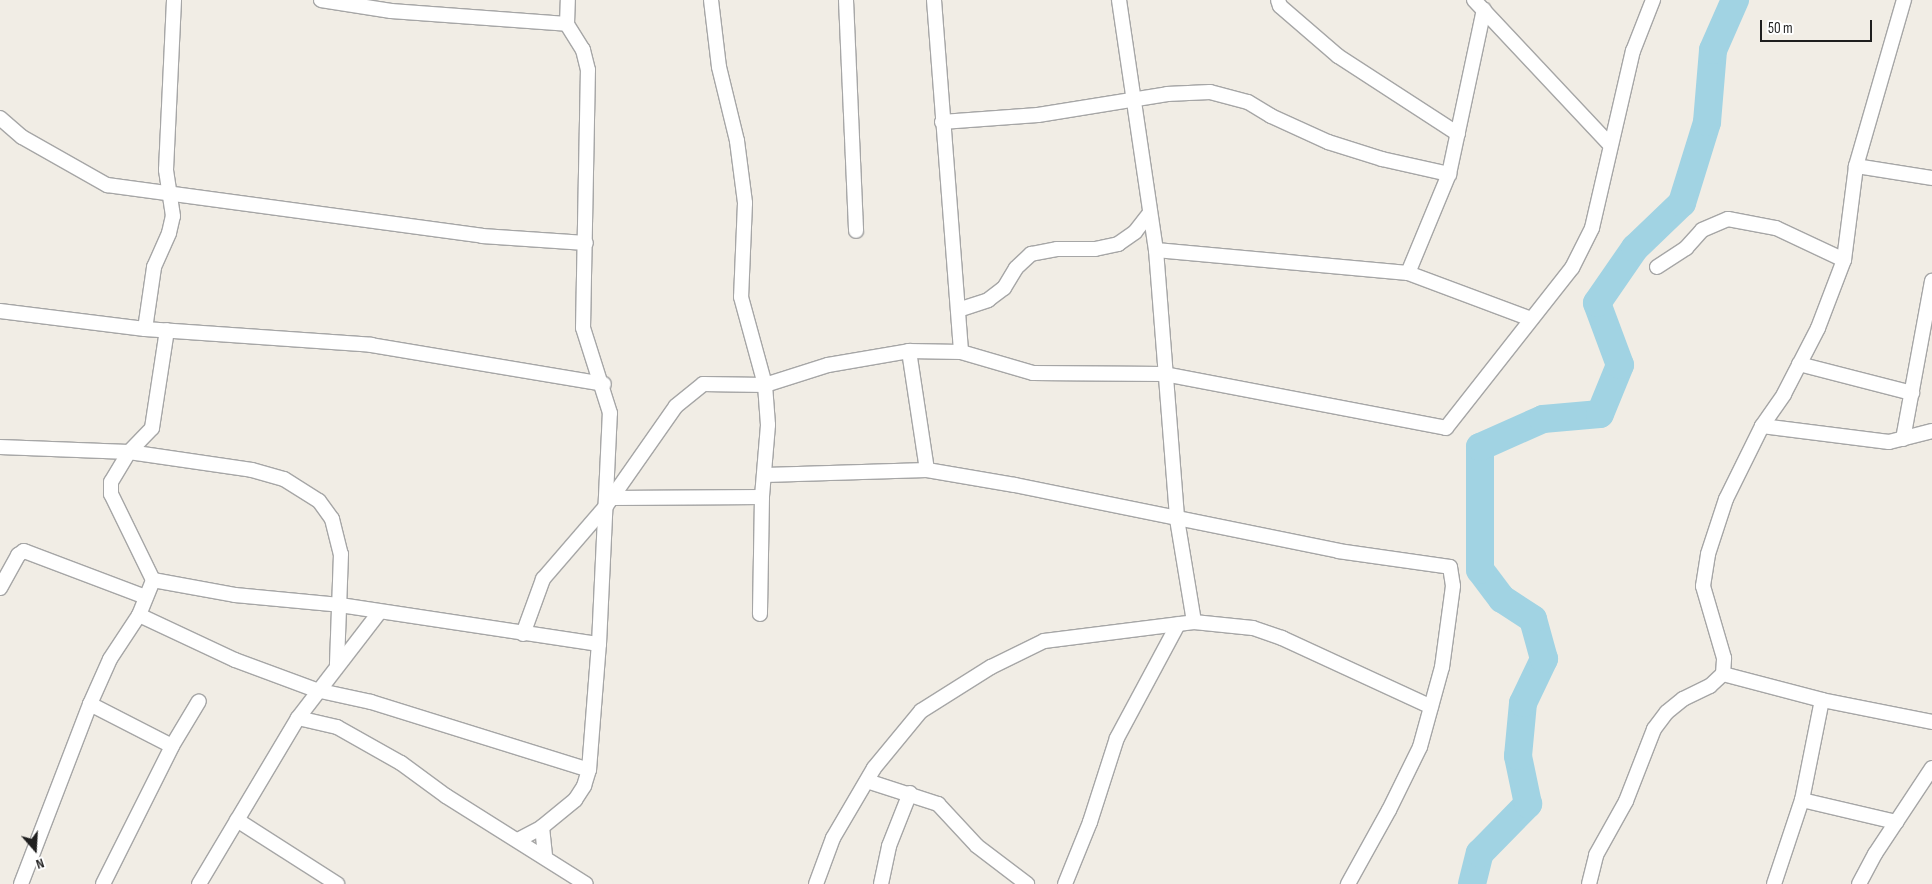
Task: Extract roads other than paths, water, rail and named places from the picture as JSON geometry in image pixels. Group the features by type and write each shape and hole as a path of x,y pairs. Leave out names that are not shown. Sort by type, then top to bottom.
{"street":[{"path":"145,329 154,267 169,233 173,216 168,192 174,0"},
{"path":"322,0 391,11 567,24"},
{"path":"518,840 542,827 575,800 584,786 589,770 600,644 609,502 610,413 604,384 583,328 588,70 584,50 567,24 568,0"},
{"path":"711,0 719,67 737,142 745,203 741,296 765,385 768,425 762,497 760,614"},
{"path":"846,0 856,231"},
{"path":"934,0 961,352"},
{"path":"1119,0 1136,101 1156,250 1163,320 1164,374 1177,519 1194,622"},
{"path":"1278,0 1280,6 1338,56 1458,134"},
{"path":"523,634 543,578 609,502 667,418 693,390 716,382 765,385 828,365 908,351 961,352 1033,373 1164,374 1446,428 1572,268 1592,228 1633,50 1653,0"},
{"path":"1589,884 1596,855 1626,801 1654,729 1667,712 1683,698 1710,686 1722,674 1724,658 1703,586 1704,575 1726,499 1762,426 1818,328 1844,260 1856,166 1904,0"},
{"path":"1408,273 1449,174 1458,134 1479,5"},
{"path":"1479,5 1610,145"},
{"path":"942,122 1038,115 1136,101 1167,94 1210,92 1248,102 1271,116 1328,142 1449,174"},
{"path":"0,118 22,137 70,161 91,179 107,185 482,236 586,243"},
{"path":"1856,166 1932,178"},
{"path":"958,310 988,300 999,292 1016,268 1032,254 1057,249 1096,249 1118,244 1135,232 1150,213"},
{"path":"1657,267 1686,248 1702,230 1728,219 1776,228 1844,260"},
{"path":"1156,250 1408,273 1531,319"},
{"path":"1903,439 1932,281"},
{"path":"0,311 145,329 371,345 604,384"},
{"path":"20,884 90,704 110,659 139,615 152,580 111,494 111,482 128,452 152,428 155,418 166,330"},
{"path":"908,351 927,470"},
{"path":"1799,364 1912,393"},
{"path":"1762,426 1889,442 1932,431"},
{"path":"0,446 128,452 260,472 284,478 319,501 332,519 341,554 337,666"},
{"path":"765,475 927,470 1015,485 1338,551 1450,567 1453,586 1442,667 1420,747 1386,818 1348,884"},
{"path":"609,502 762,497"},
{"path":"0,588 18,555 24,551 146,597"},
{"path":"152,580 235,595 340,605 379,613 600,644"},
{"path":"199,884 316,690 379,613"},
{"path":"139,615 235,660 316,690 371,702 589,770"},
{"path":"816,884 833,838 867,781 921,711 953,689 1019,652 1062,636 1194,622 1253,628 1282,638 1431,707"},
{"path":"1065,884 1090,822 1117,738 1178,624"},
{"path":"1722,674 1822,700 1932,722"},
{"path":"104,884 172,746 199,700"},
{"path":"1774,884 1802,800 1822,700"},
{"path":"90,704 172,746"},
{"path":"298,718 338,728 401,763 446,796 546,857 586,884"},
{"path":"1859,884 1896,822 1932,768"},
{"path":"867,781 910,792 938,804 977,846 1027,884"},
{"path":"881,884 889,846 910,792"},
{"path":"1802,800 1896,822"},
{"path":"237,820 337,884"},
{"path":"542,827 546,857"}],"waterway":[{"path":"1472,884 1480,853 1528,804 1518,756 1523,703 1544,659 1533,619 1502,599 1480,570 1480,447 1543,419 1600,414 1620,365 1597,303 1635,248 1682,203 1707,122 1713,50 1735,0"}]}
